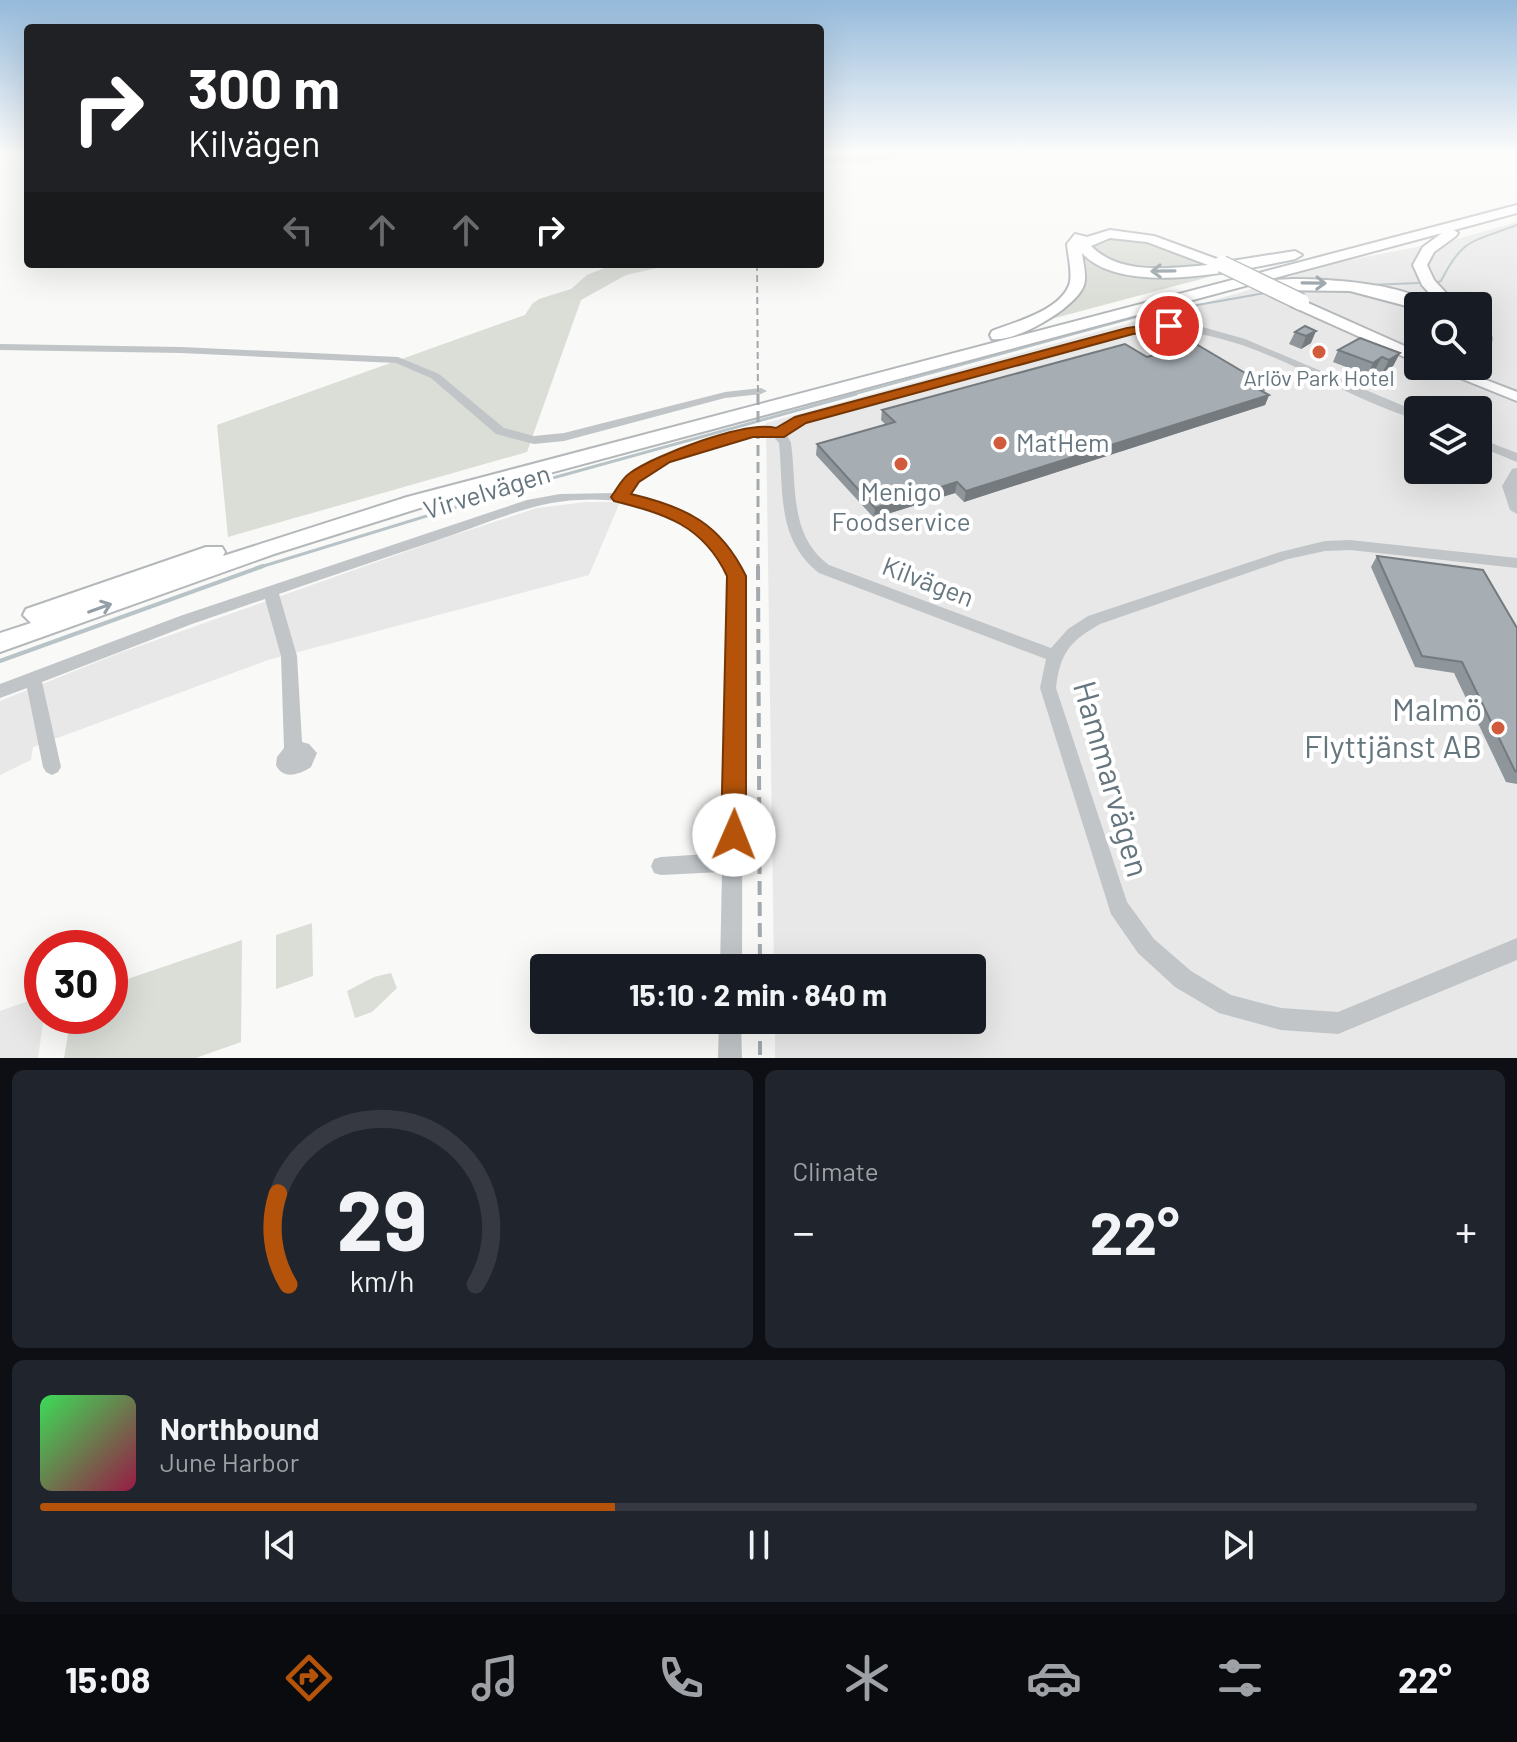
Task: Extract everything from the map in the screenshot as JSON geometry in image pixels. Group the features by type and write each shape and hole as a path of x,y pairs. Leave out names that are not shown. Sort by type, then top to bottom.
{"highway":[{"path":"0,627 168,567 401,494 1517,202"},
{"path":"0,643 266,549 415,502 1517,210"},
{"path":"1437,292 1422,273 1422,257 1436,242 1457,230 1517,210"},
{"path":"974,344 1039,318 1068,298 1077,281 1074,244 1086,235 1116,231 1150,235 1185,246 1404,351"},
{"path":"1220,264 1181,247 1139,237 1103,236 1091,238 1083,246 1089,255 1102,263 1158,272 1238,265 1351,245"},
{"path":"1154,305 1250,287 1313,282 1363,288 1404,300"},
{"path":"1299,302 1404,346"}],"main road":[{"path":"1483,380 1517,394"}],"street":[{"path":"620,497 642,470 664,458 751,432 768,430 778,433 800,420 1132,330 1169,326 1202,329 1237,338 1404,410"},
{"path":"0,347 181,350 398,360 435,376 500,431 534,440 564,437 725,395 761,391"},
{"name":"Kilvägen","path":"778,433 785,443 795,539 808,559 824,569 1054,656"},
{"path":"1492,448 1517,458"},
{"path":"1517,472 1509,486 1517,506"},
{"name":"Virvelvägen","path":"0,691 186,620 532,503 573,496 620,497 663,507 700,527 725,552 736,576 731,954"},
{"name":"Hammarvägen","path":"1517,563 1350,545 1325,546 1285,555 1094,620 1071,633 1054,656 1049,665 1048,688 1118,907 1146,946 1183,979 1227,1005 1281,1019 1338,1023 1517,949"},
{"path":"271,592 289,656 293,751"},
{"path":"33,678 52,767"},
{"path":"661,866 733,862"},
{"path":"730,1034 730,1058"}],"shaded area":[{"path":"1517,203 533,467 9,631 245,548 443,488"},
{"path":"1517,222 1517,1058 775,1058 775,1034 986,1034 986,954 774,954 766,423 1239,293 1333,263 1454,240"},
{"path":"1106,237 1141,238 1218,266 1152,270 1109,263 1089,247"},
{"path":"1081,251 1094,260 1112,266 1135,269 1250,266 1040,322 1071,301"},
{"path":"604,268 657,268 626,275 581,300 527,452 228,537 217,425 525,315 539,299 571,289 587,275"},
{"path":"586,502 620,502 589,575 268,660 33,747 31,760 0,775 0,701 117,654 433,542 537,508"},
{"path":"312,923 313,976 276,989 276,935"},
{"path":"242,940 241,1042 196,1058 64,1058 68,1034 128,1034 128,979"},
{"path":"391,973 397,988 372,1012 355,1018 347,991 374,977"},
{"path":"24,1002 24,1034 41,1034 38,1058 0,1058 0,1011"}],"building":[{"path":"1305,326 1316,331 1306,336 1295,332"},
{"path":"1360,338 1400,353 1389,360 1382,357 1373,363 1338,350"},
{"name":"MatHem","path":"1125,344 1147,357 1196,344 1267,386 1258,389 1269,395 966,491 957,482 875,508 817,444 895,422 882,410"},
{"name":"Malmö Flyttjänst AB","path":"1377,556 1483,570 1517,628 1517,772 1462,662 1422,656"}],"waterway":[{"path":"1435,283 1441,281 1463,248 1517,225"},
{"path":"1369,285 1418,283"},
{"path":"848,396 1147,314 1265,293"},
{"path":"260,567 531,484 856,394"},
{"path":"0,661 260,567"}],"railway":[{"path":"757,268 758,396"},
{"path":"758,396 758,566"},
{"path":"758,566 760,954"},
{"path":"760,1034 760,1058"}],"place":[{"name":"Arlöv Park Hotel","path":"1319,352"},
{"name":"MatHem","path":"1000,443"},
{"name":"Menigo Foodservice","path":"901,464"},
{"name":"Malmö Flyttjänst AB","path":"1498,728"}],"route":[{"path":"734,835 738,648 736,576 725,552 700,527 663,507 620,497 633,479 642,470 664,458 751,432 768,430 778,433 800,420 1132,330 1169,326"}]}
